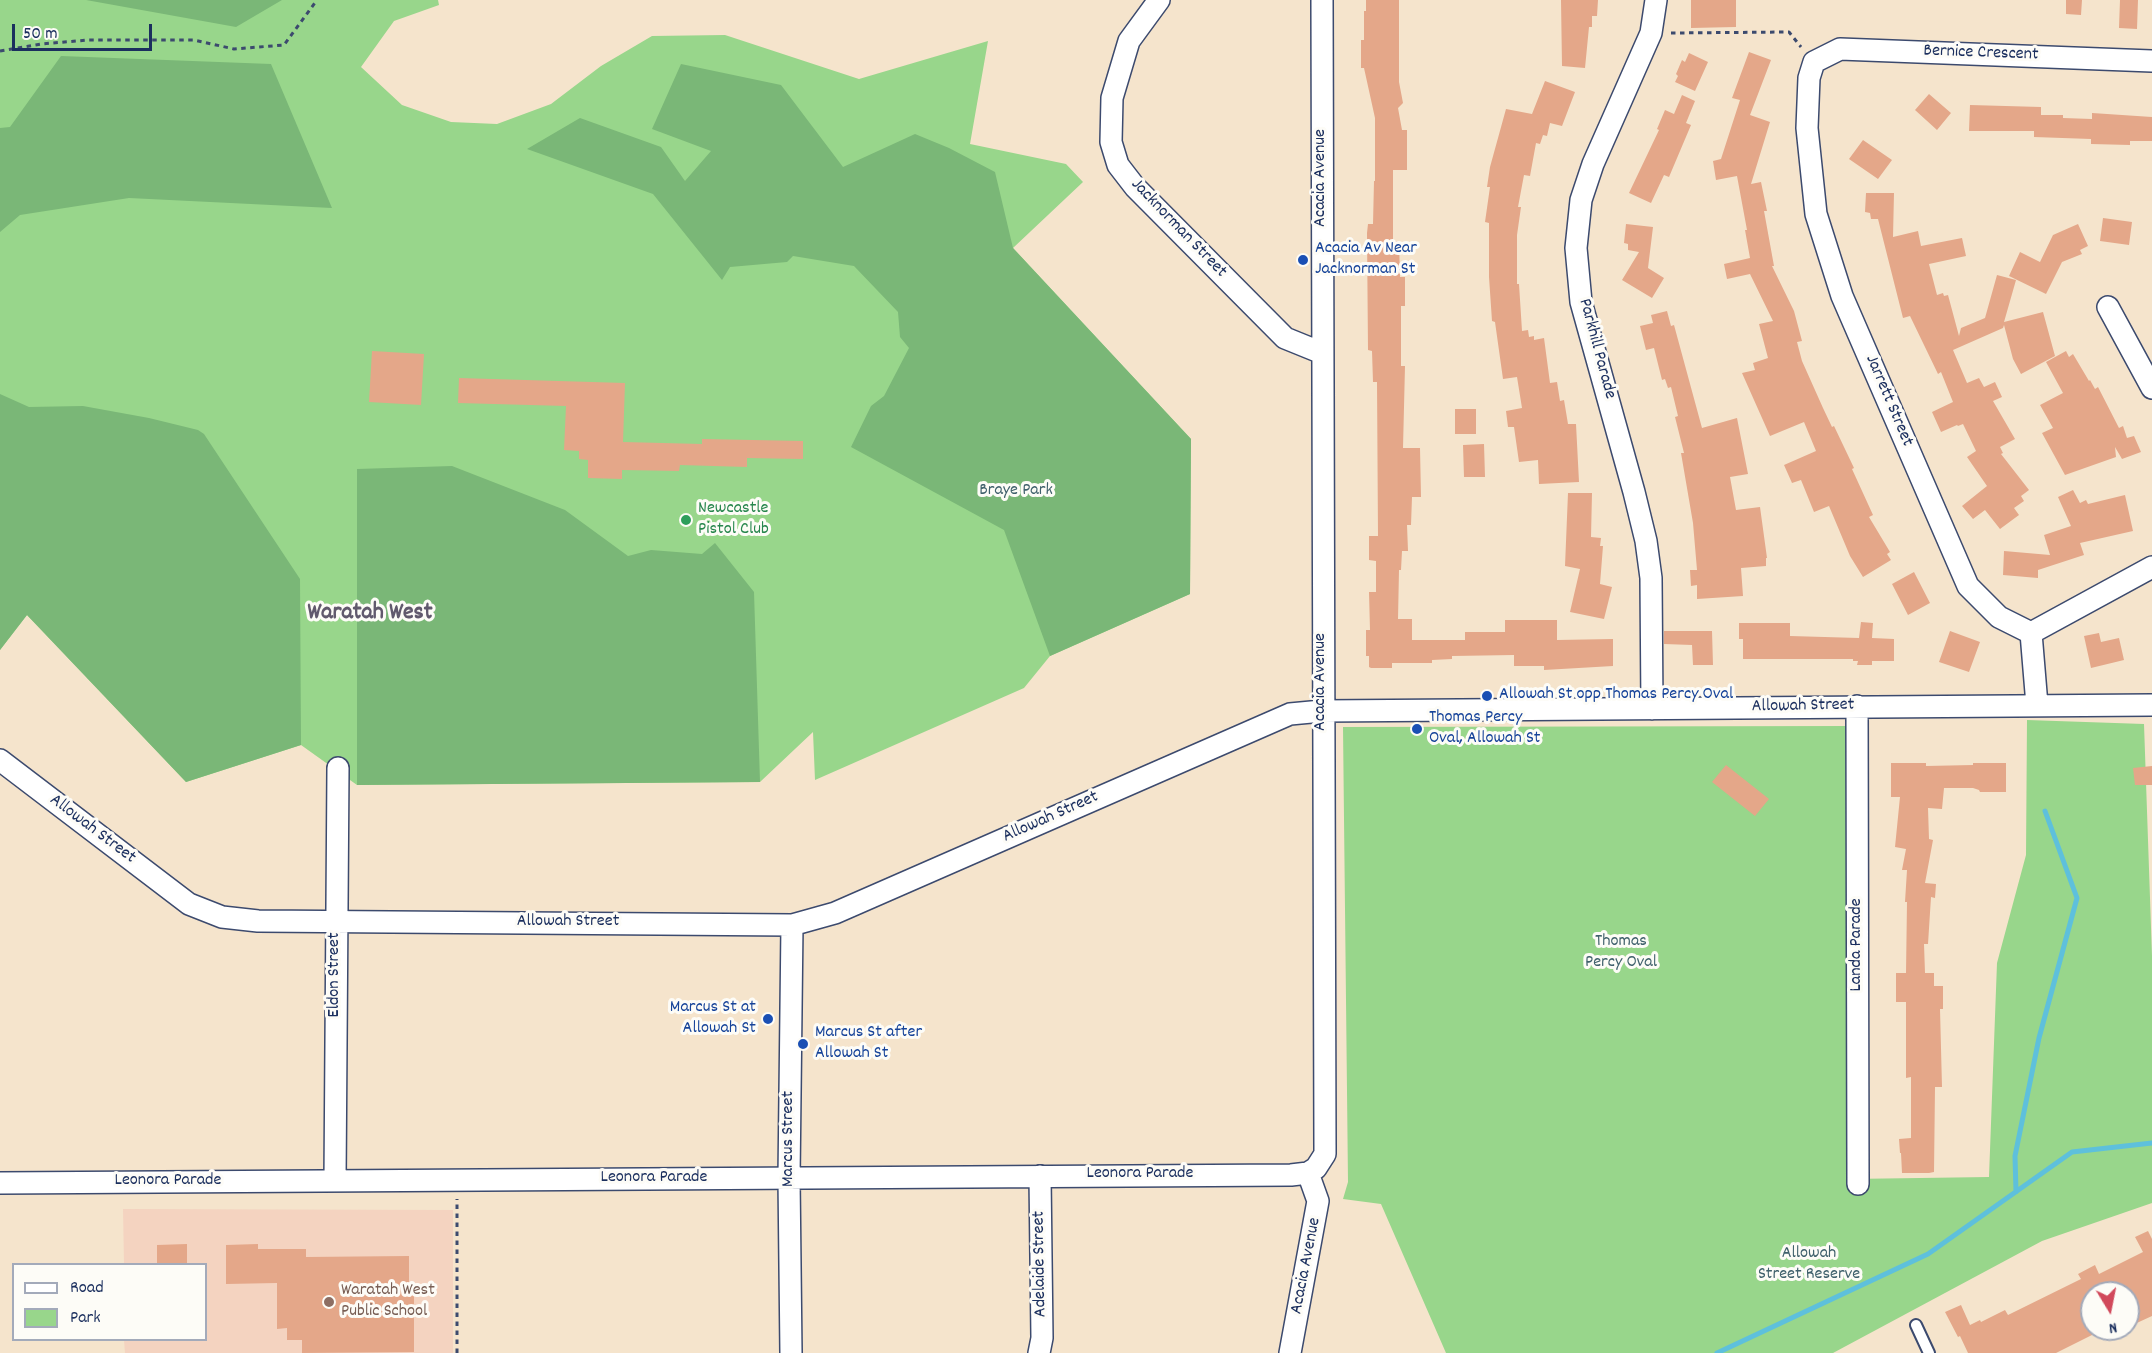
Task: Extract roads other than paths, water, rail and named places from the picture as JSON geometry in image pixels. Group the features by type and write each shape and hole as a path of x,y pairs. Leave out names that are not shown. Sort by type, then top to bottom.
{"street":[{"name":"Jacknorman Street","path":"1159,0 1130,41 1112,98 1111,142 1118,165 1135,187 1285,338 1322,353"},
{"name":"Acacia Avenue","path":"1290,1353 1318,1201 1308,1173 1321,1162 1325,1145 1322,711 1322,0"},
{"name":"Parkhill Parade","path":"1653,709 1651,578 1646,541 1581,302 1576,248 1581,200 1593,164 1651,33 1656,0"},
{"name":"Bernice Crescent","path":"1814,62 1840,49 2152,61"},
{"name":"Jarrett Street","path":"1814,62 1809,78 1807,128 1816,214 1842,296 1968,586 1999,617 2031,633"},
{"path":"2108,307 2152,388"},
{"path":"2037,705 2031,633 2152,567"},
{"name":"Allowah Street","path":"0,760 189,904 222,917 249,920 337,922 792,925 835,913 1290,714 1322,711 2152,705"},
{"name":"Landa Parade","path":"1857,706 1858,1184"},
{"name":"Eldon Street","path":"335,1181 338,768"},
{"name":"Marcus Street","path":"790,1353 789,1178 792,925"},
{"name":"Leonora Parade","path":"0,1183 1291,1175 1308,1173"},
{"name":"Adelaide Street","path":"1039,1353 1042,1338 1040,1176"}],"lane":[{"path":"1916,1325 1929,1353"}],"waterway":[{"path":"2016,1192 2015,1156 2039,1038 2077,898 2045,811"},
{"path":"1717,1353 1928,1254 2072,1152 2152,1143"}],"place":[{"name":"Acacia Av Near Jacknorman St","path":"1303,260"},
{"name":"Newcastle Pistol Club","path":"686,520"},
{"name":"Allowah St opp Thomas Percy Oval","path":"1487,696"},
{"name":"Thomas Percy Oval, Allowah St","path":"1417,729"},
{"name":"Marcus St at Allowah St","path":"768,1019"},
{"name":"Marcus St after Allowah St","path":"803,1044"},
{"name":"Waratah West Public School","path":"329,1302"}],"district":[{"name":"Waratah West","path":"370,615"}],"park label":[{"name":"Braye Park","path":"1016,492"},
{"name":"Thomas Percy Oval","path":"1621,953"},
{"name":"Allowah Street Reserve","path":"1809,1265"}]}
